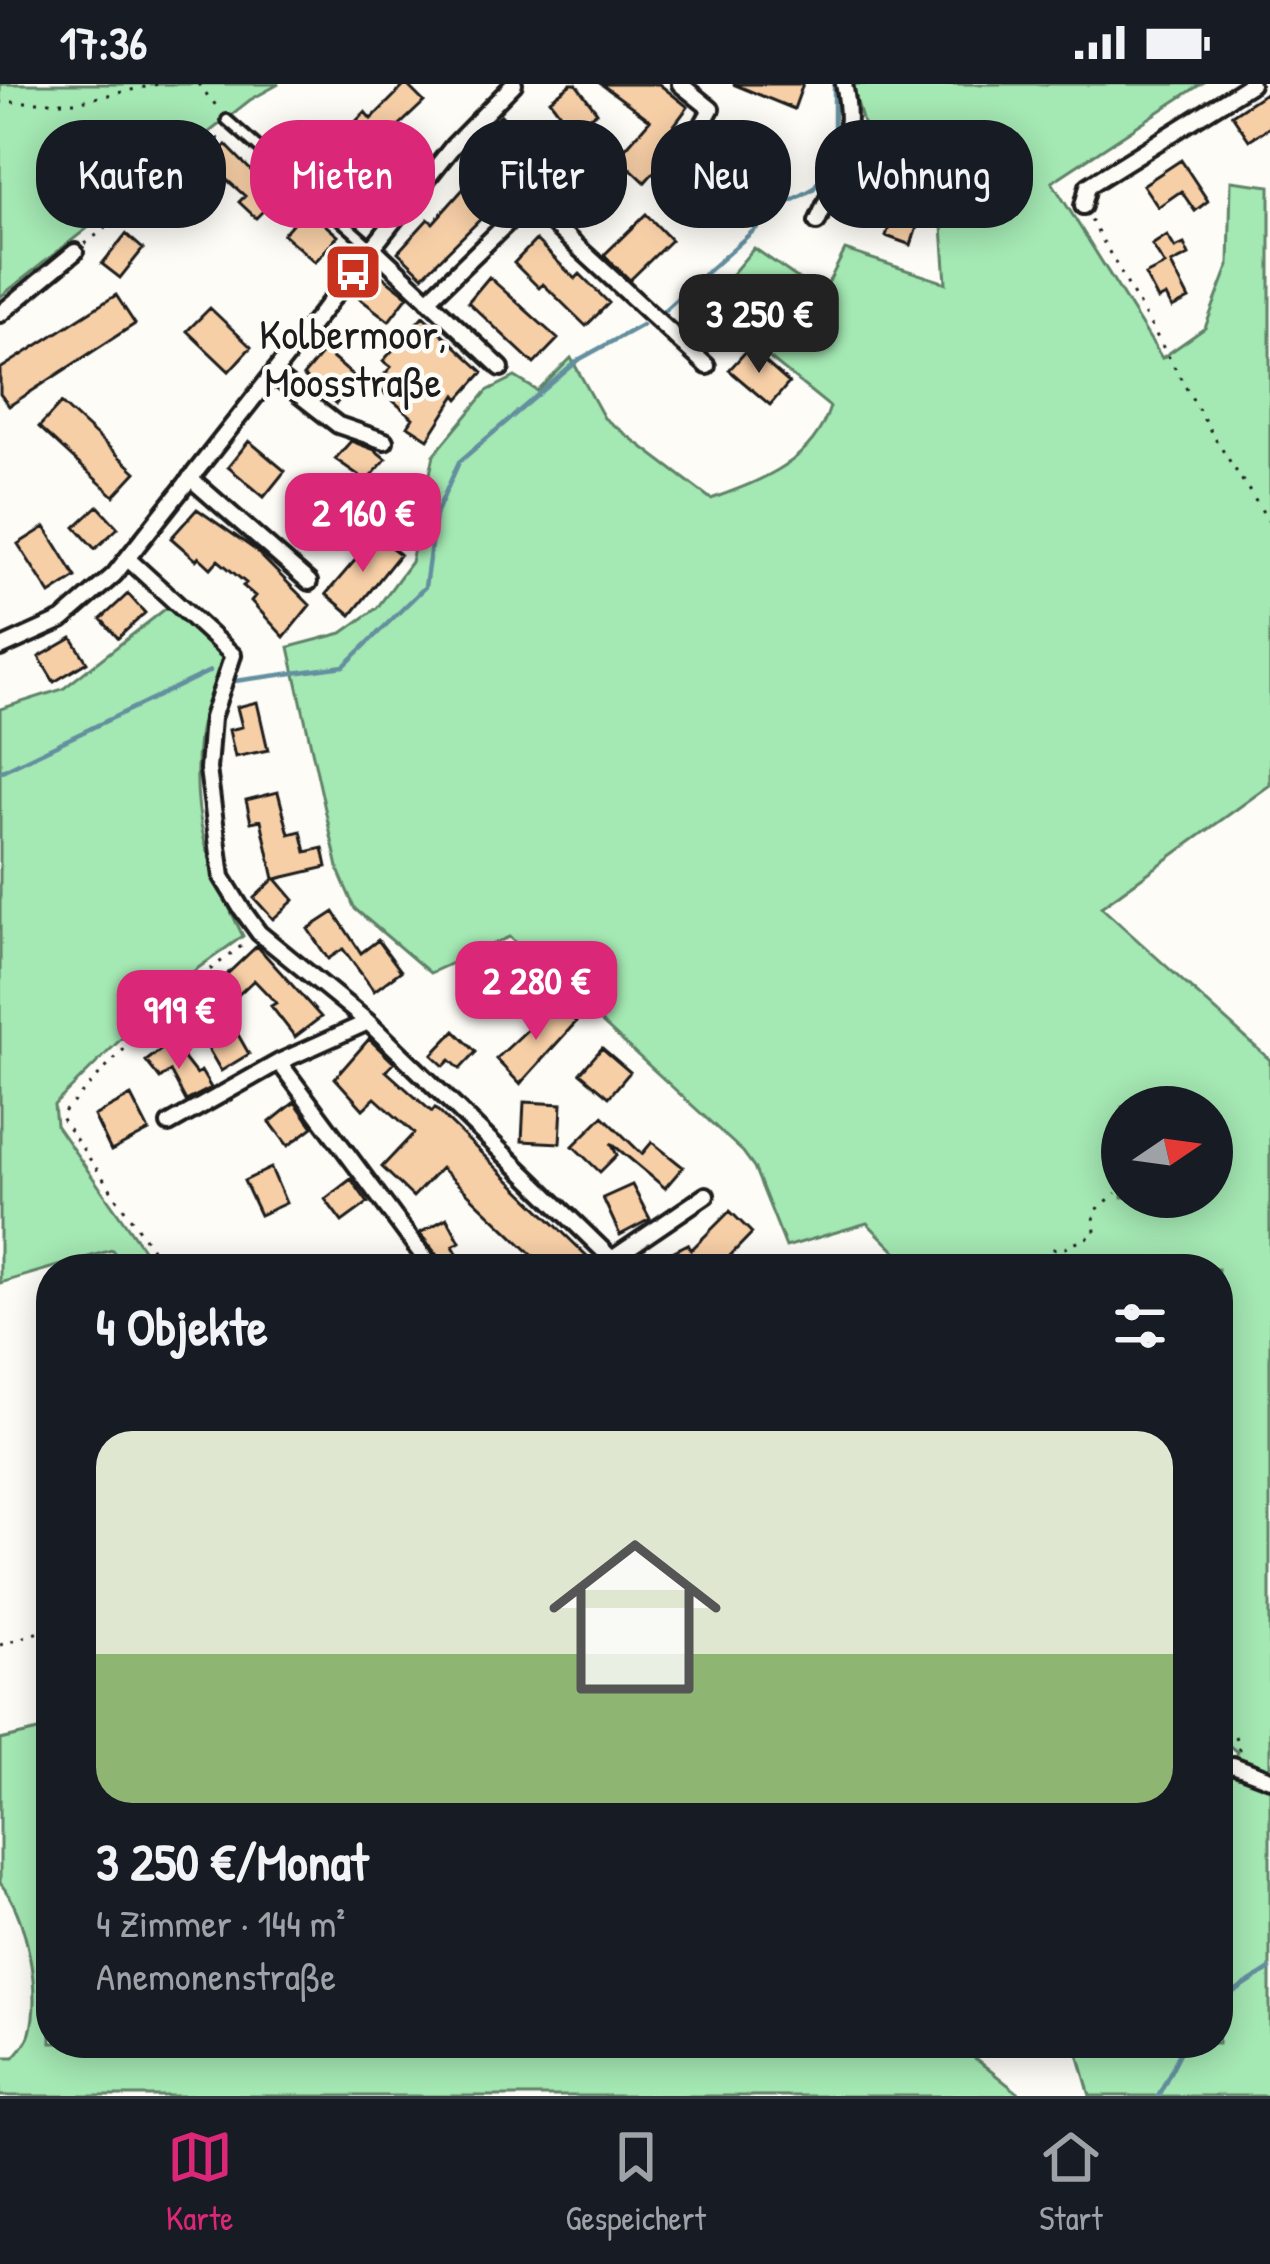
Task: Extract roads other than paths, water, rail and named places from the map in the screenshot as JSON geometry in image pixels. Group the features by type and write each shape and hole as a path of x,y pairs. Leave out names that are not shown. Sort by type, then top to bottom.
{"street":[{"path":"0,648 62,620 128,559 453,146 514,84"},
{"path":"680,84 710,109 704,120"},
{"path":"844,84 850,120"},
{"path":"1083,206 1088,186 1251,84"},
{"path":"428,300 529,202 707,366"},
{"path":"371,247 501,368"},
{"path":"0,314 75,252"},
{"path":"275,376 338,425 385,440"},
{"path":"190,478 309,582"},
{"path":"128,559 233,656 212,718 208,769 213,830 221,877 259,933 368,1022 607,1254"},
{"path":"169,1124 279,1062 368,1022"},
{"path":"279,1062 422,1254"},
{"path":"619,1254 706,1195"},
{"path":"1233,1765 1270,1779"}],"lane":[{"path":"231,123 371,247"}],"waterway":[{"path":"660,314 780,207 813,189 834,158 834,86"},
{"path":"235,681 344,666 425,587 435,516 459,462 580,359 642,325"},
{"path":"0,772 210,671"},
{"path":"1233,1993 1270,1969"},
{"path":"1158,2096 1177,2058"}],"place":[{"name":"Kolbermoor, Moosstraße","path":"353,272"}]}
